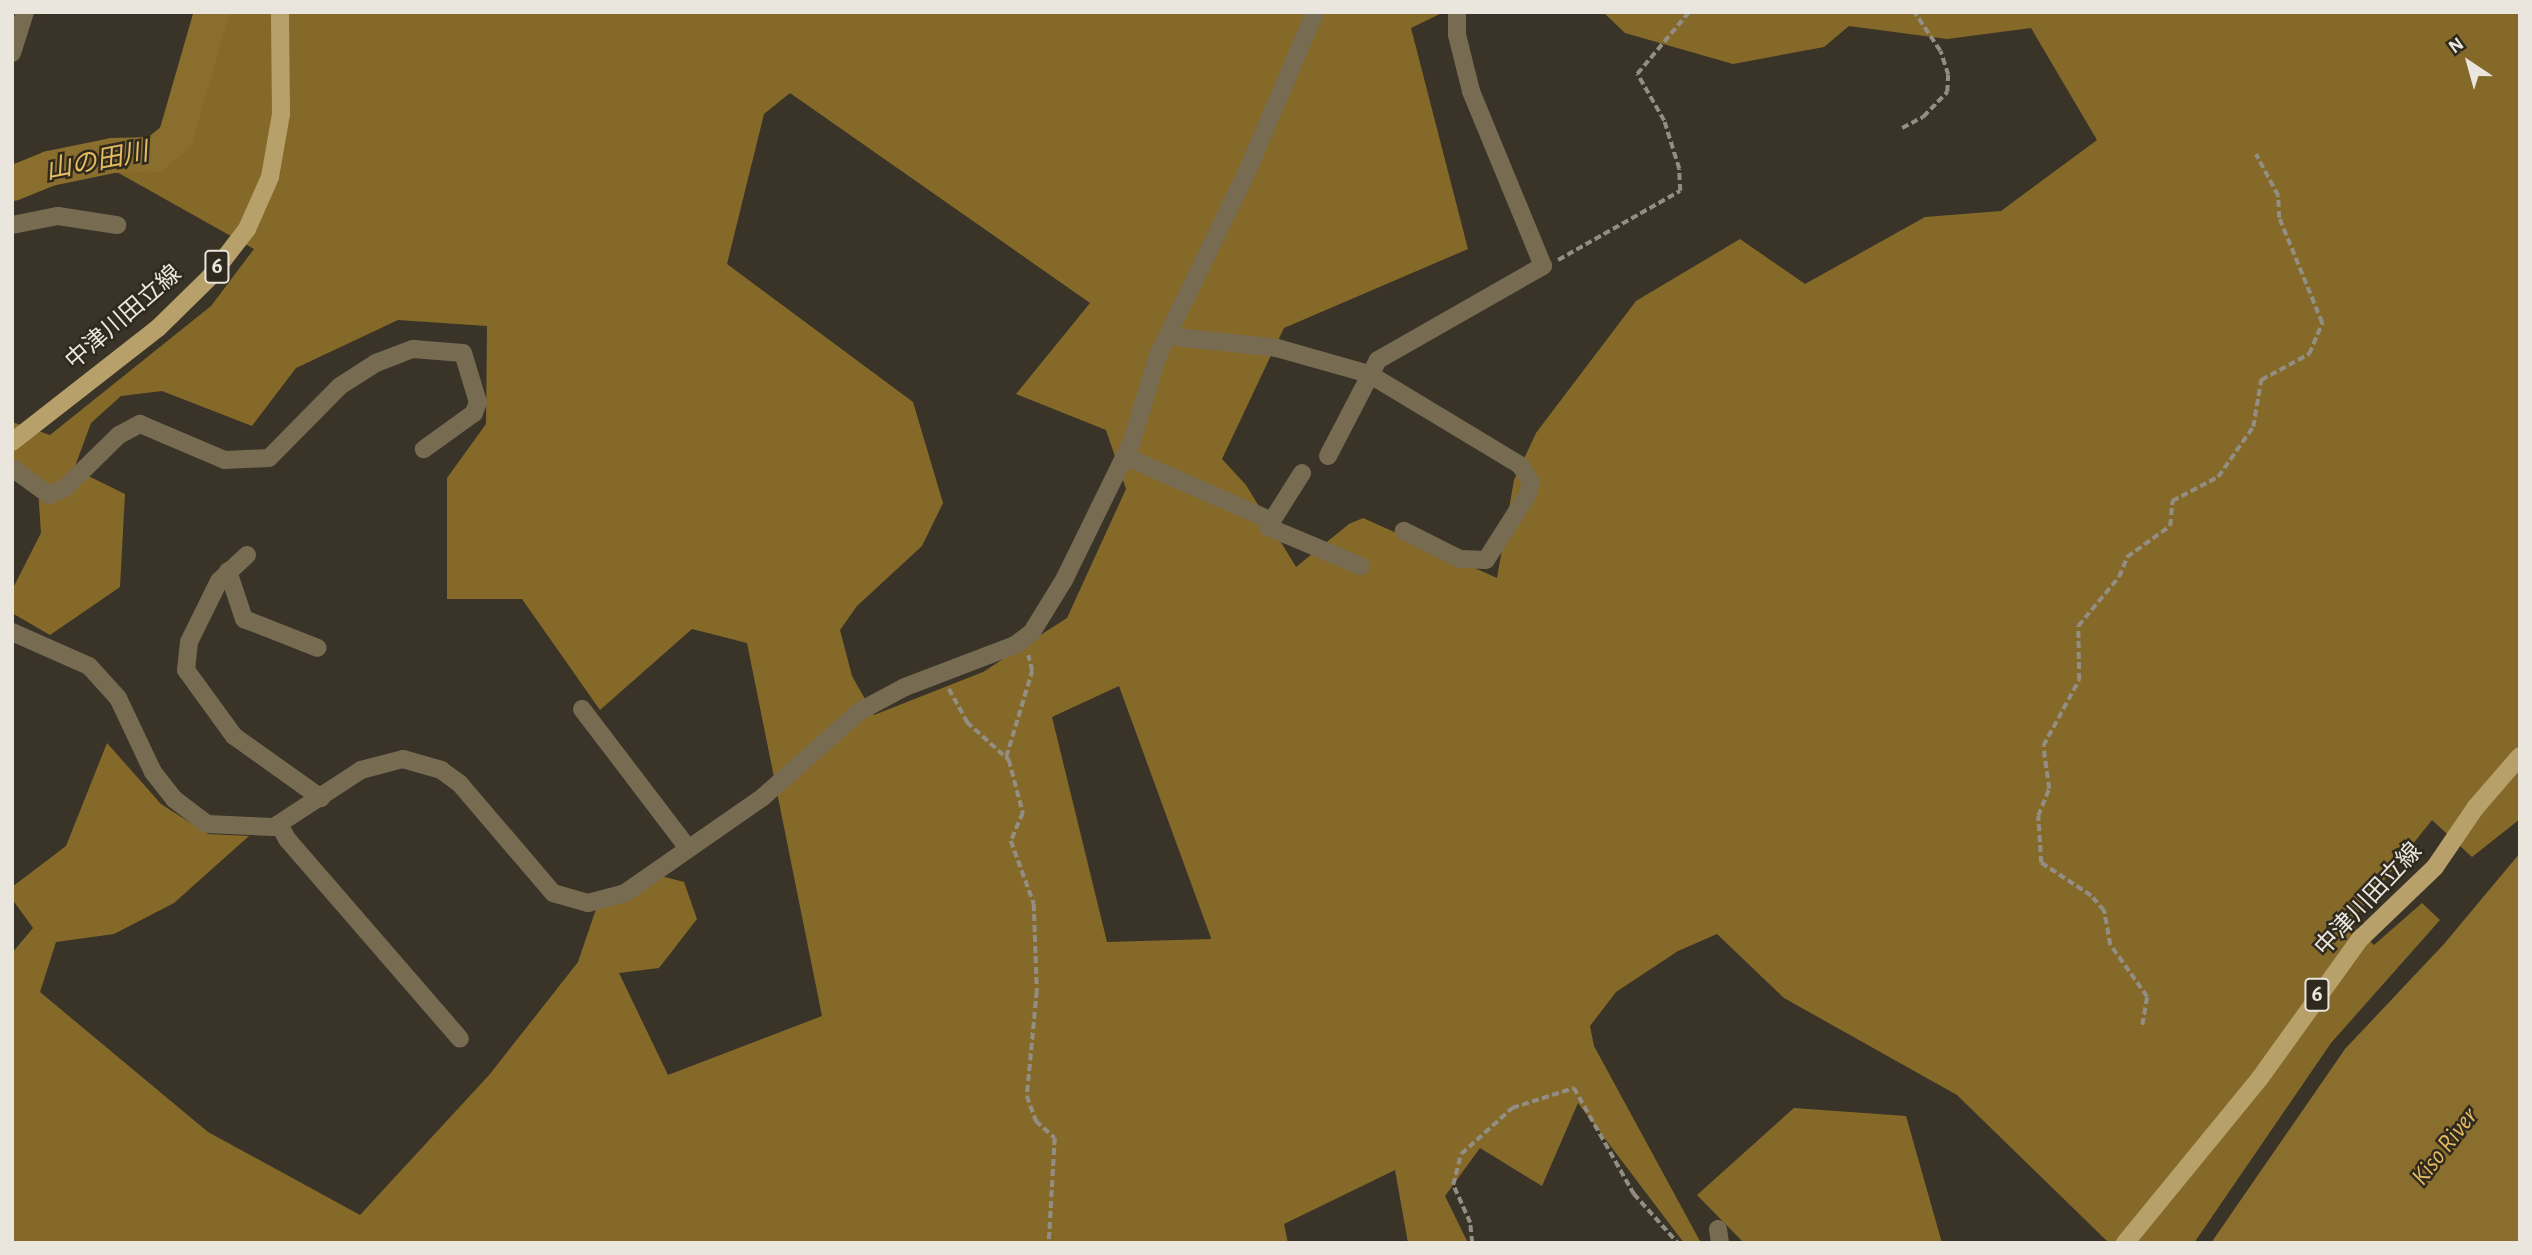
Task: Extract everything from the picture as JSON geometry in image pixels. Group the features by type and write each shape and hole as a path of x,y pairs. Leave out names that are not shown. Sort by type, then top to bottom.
{"main road":[{"name":"中津川田立線","path":"12,442 158,328 210,277 247,229 270,177 281,114 280,12"},
{"name":"中津川田立線","path":"2125,1243 2260,1078 2359,940 2435,867 2476,807 2520,756"}],"street":[{"path":"12,53 25,12"},
{"path":"12,632 89,666 118,698 153,772 174,799 208,824 249,829 279,824 382,762 403,759 432,767 460,784 539,878 571,901 609,901 763,797 860,711 905,687 944,674 1020,642 1032,632 1064,580 1124,456 1167,336 1246,174 1315,12"},
{"path":"1328,456 1378,360 1543,265 1471,92 1457,35 1457,12"},
{"path":"12,225 58,216 117,225"},
{"path":"1167,336 1277,348 1369,374 1520,465 1531,482 1528,495 1486,560 1460,559 1404,531"},
{"path":"12,468 49,495 82,473 118,435 140,424 225,460 269,458 340,386 376,363 413,349 463,353 478,402 474,413 424,449"},
{"path":"1124,456 1272,521"},
{"path":"1302,473 1268,527 1361,566"},
{"path":"247,555 228,571 189,642 186,670 234,736 321,798"},
{"path":"228,571 244,618 318,648"},
{"path":"582,709 688,848"},
{"path":"279,824 287,839 460,1039"}],"path":[{"path":"1543,265 1680,191 1679,170 1664,121 1637,74 1689,12"},
{"path":"1902,128 1923,117 1948,92 1948,75 1940,51 1914,12"},
{"path":"2142,1025 2147,998 2110,945 2104,911 2091,896 2040,863 2038,816 2049,789 2043,746 2079,680 2078,626 2119,577 2127,557 2169,526 2172,501 2218,477 2253,427 2261,380 2309,354 2322,323 2279,218 2278,196 2256,155"},
{"path":"1006,757 1032,671 1031,660 1020,642"},
{"path":"944,674 953,703 967,722 1006,757 1023,813 1011,841 1012,849 1026,873 1034,904 1037,991 1027,1096 1036,1121 1055,1138 1049,1243"},
{"path":"1472,1243 1470,1223 1453,1185 1461,1154 1512,1108 1574,1088 1634,1194 1678,1243"}],"shaded area":[{"path":"215,12 1444,12 1411,28 1468,249 1284,328 1222,459 1246,485 1296,567 1349,524 1363,518 1497,578 1514,480 1536,433 1636,301 1740,239 1805,284 1925,217 2001,211 2097,140 2031,28 1947,39 1849,26 1824,47 1733,64 1625,33 1603,12 2520,12 2520,819 2472,857 2432,820 2350,923 2374,945 2422,903 2440,920 2331,1043 2194,1243 2109,1243 1957,1095 1784,998 1717,934 1678,951 1616,992 1590,1026 1594,1046 1701,1243 1684,1243 1578,1103 1542,1186 1480,1148 1445,1196 1468,1243 1408,1243 1395,1170 1284,1224 1288,1243 12,1243 12,953 33,928 12,899 12,887 66,846 107,743 161,804 208,834 249,836 174,903 114,934 56,942 40,992 208,1132 360,1215 490,1074 578,962 596,909 661,876 684,882 697,919 659,968 619,973 668,1075 822,1016 747,643 692,629 600,710 522,599 447,599 447,478 486,424 487,326 398,320 296,368 252,426 162,391 121,396 91,423 74,469 125,494 120,587 50,635 12,613 12,590 41,533 38,489 12,471 12,422 50,435 211,306 254,249 115,171 156,161 185,144","holes":["790,93 1090,303 1016,394 1106,430 1126,489 1067,618 983,672 874,715 852,676 840,630 857,606 922,546 943,503 913,402 727,264 764,114","1119,686 1211,938 1211,939 1107,942 1052,717"]},
{"path":"1794,1108 1906,1116 1942,1243 1744,1243 1697,1195"}],"water":[{"name":"Kiso River","path":"2520,853 2520,1243 2211,1243 2345,1049 2444,944"}],"waterway":[{"name":"山の田川","path":"12,183 49,168 112,155 154,154 175,137 211,12"}]}
